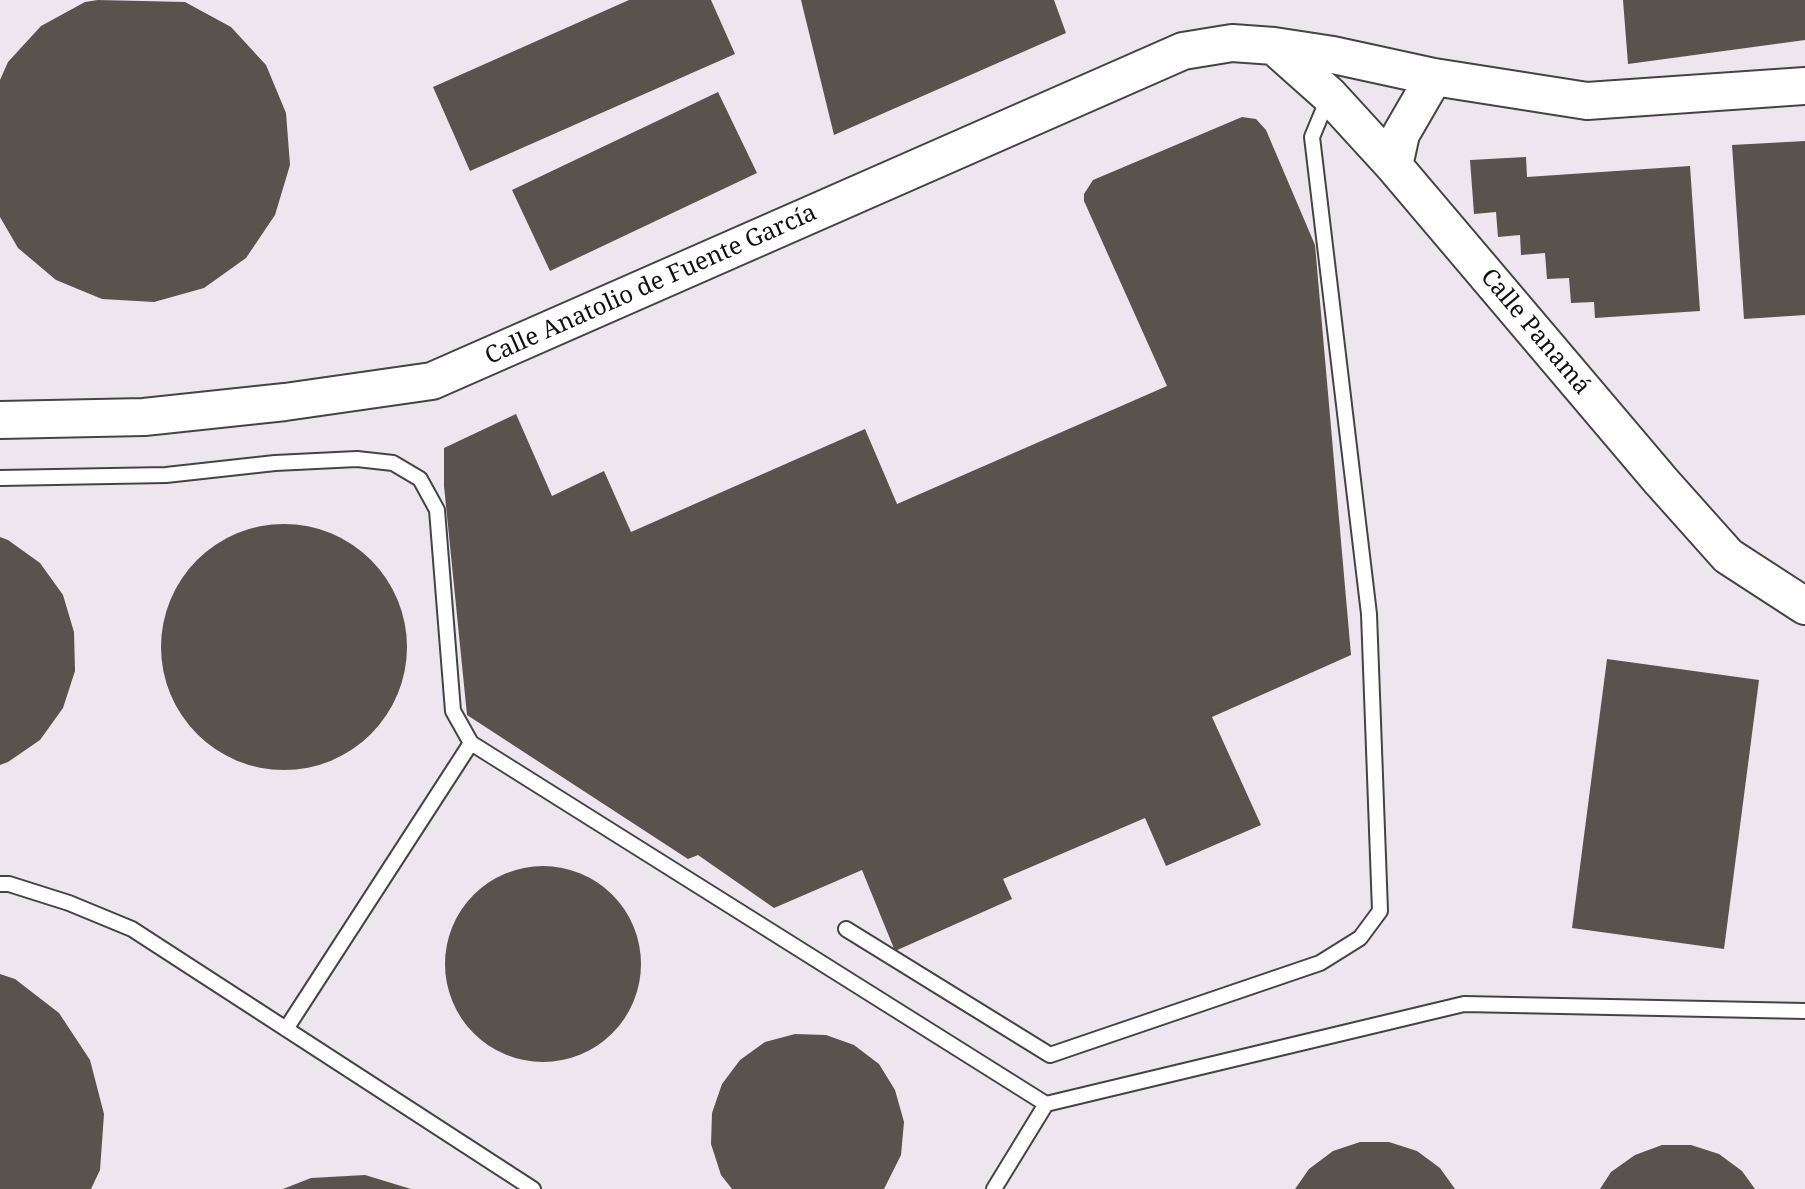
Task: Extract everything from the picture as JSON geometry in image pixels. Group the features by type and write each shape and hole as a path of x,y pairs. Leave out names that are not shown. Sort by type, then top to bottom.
{"street":[{"name":"Calle Anatolio de Fuente García","path":"0,420 144,417 285,402 432,381 1183,51 1232,43 1274,46 1434,77 1587,101 1805,86"},
{"name":"Calle Panamá","path":"1274,46 1329,95 1394,166 1650,469 1728,556 1805,606"},
{"path":"1394,166 1401,134 1434,77"}],"lane":[{"path":"846,929 1050,1055 1320,963 1360,938 1380,911 1369,614 1312,137 1329,95"},
{"path":"0,478 166,475 275,463 357,459 393,463 420,479 437,510 453,711 471,743 1046,1104"},
{"path":"286,1029 471,743"},
{"path":"0,884 69,903 132,929 533,1189"},
{"path":"994,1189 1046,1104 1464,1004 1805,1011"}],"shaded area":[{"path":"0,0 1805,0 1805,1189 0,1189"}],"building":[{"path":"629,0 711,0 735,54 470,171 433,87"},
{"path":"801,0 1054,0 1066,33 834,135"},
{"path":"1623,0 1805,0 1805,40 1628,64"},
{"path":"85,2 185,2 231,27 266,65 286,113 290,165 275,215 246,258 204,288 154,302 102,299 56,280 18,248 0,217 0,80 8,62 41,26"},
{"path":"718,92 757,173 550,271 512,190"},
{"path":"1242,117 1256,119 1266,130 1315,245 1351,655 1212,717 1261,825 1166,866 1145,818 1003,879 1012,899 895,951 862,870 774,908 698,855 688,859 467,715 444,486 444,448 516,414 552,496 604,471 631,532 865,429 897,504 1167,386 1084,201 1084,194 1093,180"},
{"path":"1805,141 1805,315 1744,319 1732,145"},
{"path":"1526,157 1527,177 1690,166 1700,311 1595,318 1594,302 1571,303 1569,278 1547,279 1545,253 1521,255 1520,235 1498,237 1496,212 1474,214 1470,160"},
{"path":"284,524 308,526 331,533 353,544 371,560 387,578 398,600 405,623 405,671 398,694 387,716 371,734 353,750 331,761 308,768 284,770 260,768 237,761 215,750 197,734 181,716 170,694 163,671 161,647 163,623 170,600 181,578 197,560 215,544 237,533 260,526"},
{"path":"0,537 40,563 63,595 74,632 75,671 63,708 40,740 0,765"},
{"path":"1607,659 1759,680 1724,949 1572,928"},
{"path":"543,866 581,873 613,894 634,926 641,964 634,1002 613,1034 581,1055 543,1062 505,1055 473,1034 452,1002 445,964 452,926 473,894 505,873"},
{"path":"0,974 15,979 59,1013 90,1060 104,1114 100,1170 91,1189 0,1189"},
{"path":"795,1034 826,1035 854,1045 879,1064 895,1090 904,1122 901,1155 884,1189 732,1189 721,1175 711,1144 712,1113 722,1084 740,1060 765,1042"},
{"path":"1360,1142 1389,1142 1417,1151 1440,1168 1455,1189 1295,1189 1309,1169 1333,1151"},
{"path":"1662,1145 1691,1145 1719,1154 1742,1171 1755,1189 1600,1189 1611,1172 1635,1155"},
{"path":"365,1175 411,1189 283,1189 311,1178"}]}
